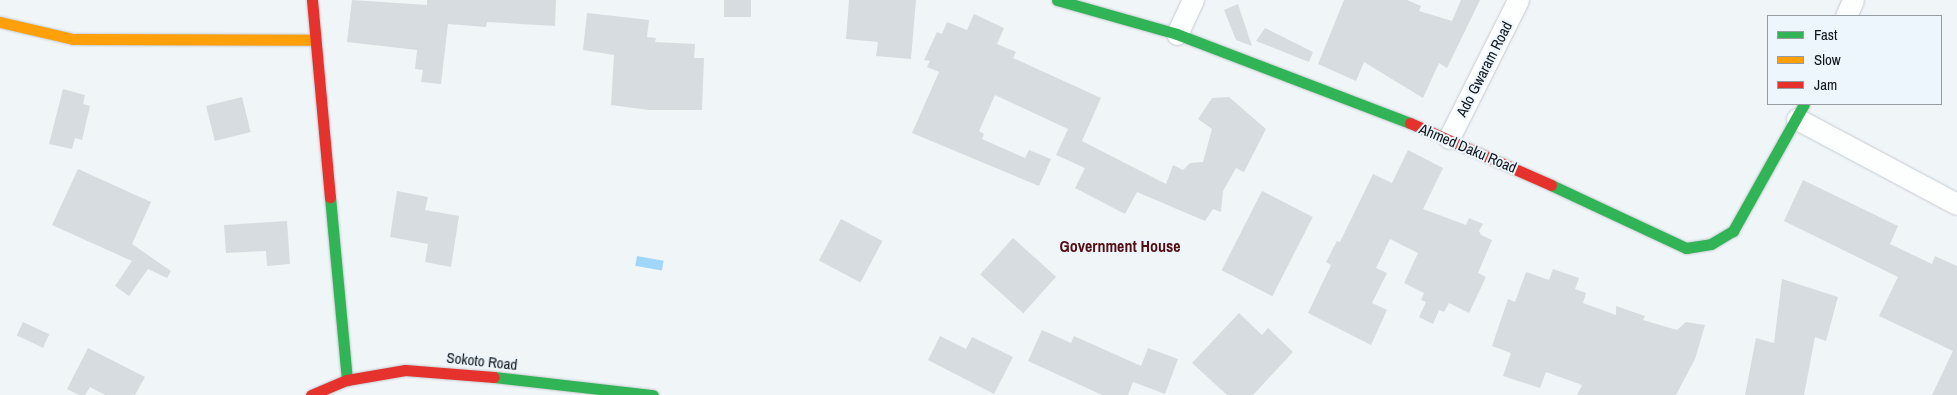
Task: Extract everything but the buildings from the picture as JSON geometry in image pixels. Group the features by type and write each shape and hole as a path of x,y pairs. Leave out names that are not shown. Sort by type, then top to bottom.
{"street":[{"path":"312,0 347,380"},
{"name":"Ahmed Daku Road","path":"1057,0 1177,34 1449,138 1686,248 1711,244 1733,231 1801,111"},
{"path":"1177,34 1193,0"},
{"name":"Ado Gwaram Road","path":"1449,138 1518,0"},
{"path":"1846,15 1853,0"},
{"path":"0,22 73,39 315,40"},
{"path":"1801,111 1957,204"},
{"name":"Sokoto Road","path":"311,395 347,380 405,370 454,372 653,395"}],"water":[{"path":"637,256 664,261 662,271 635,266"}],"traffic: fast":[{"path":"1057,0 1177,34 1410,123"},
{"path":"1551,185 1686,248 1711,244 1733,231 1803,105"},
{"path":"330,197 347,380"},
{"path":"494,377 653,395"}],"traffic: slow":[{"path":"0,22 73,39 315,40"}],"traffic: jam":[{"path":"312,0 330,197"},
{"path":"1410,123 1551,185"},
{"path":"311,395 347,380 405,370 494,377"}],"district":[{"name":"Government House","path":"1120,246"}]}
